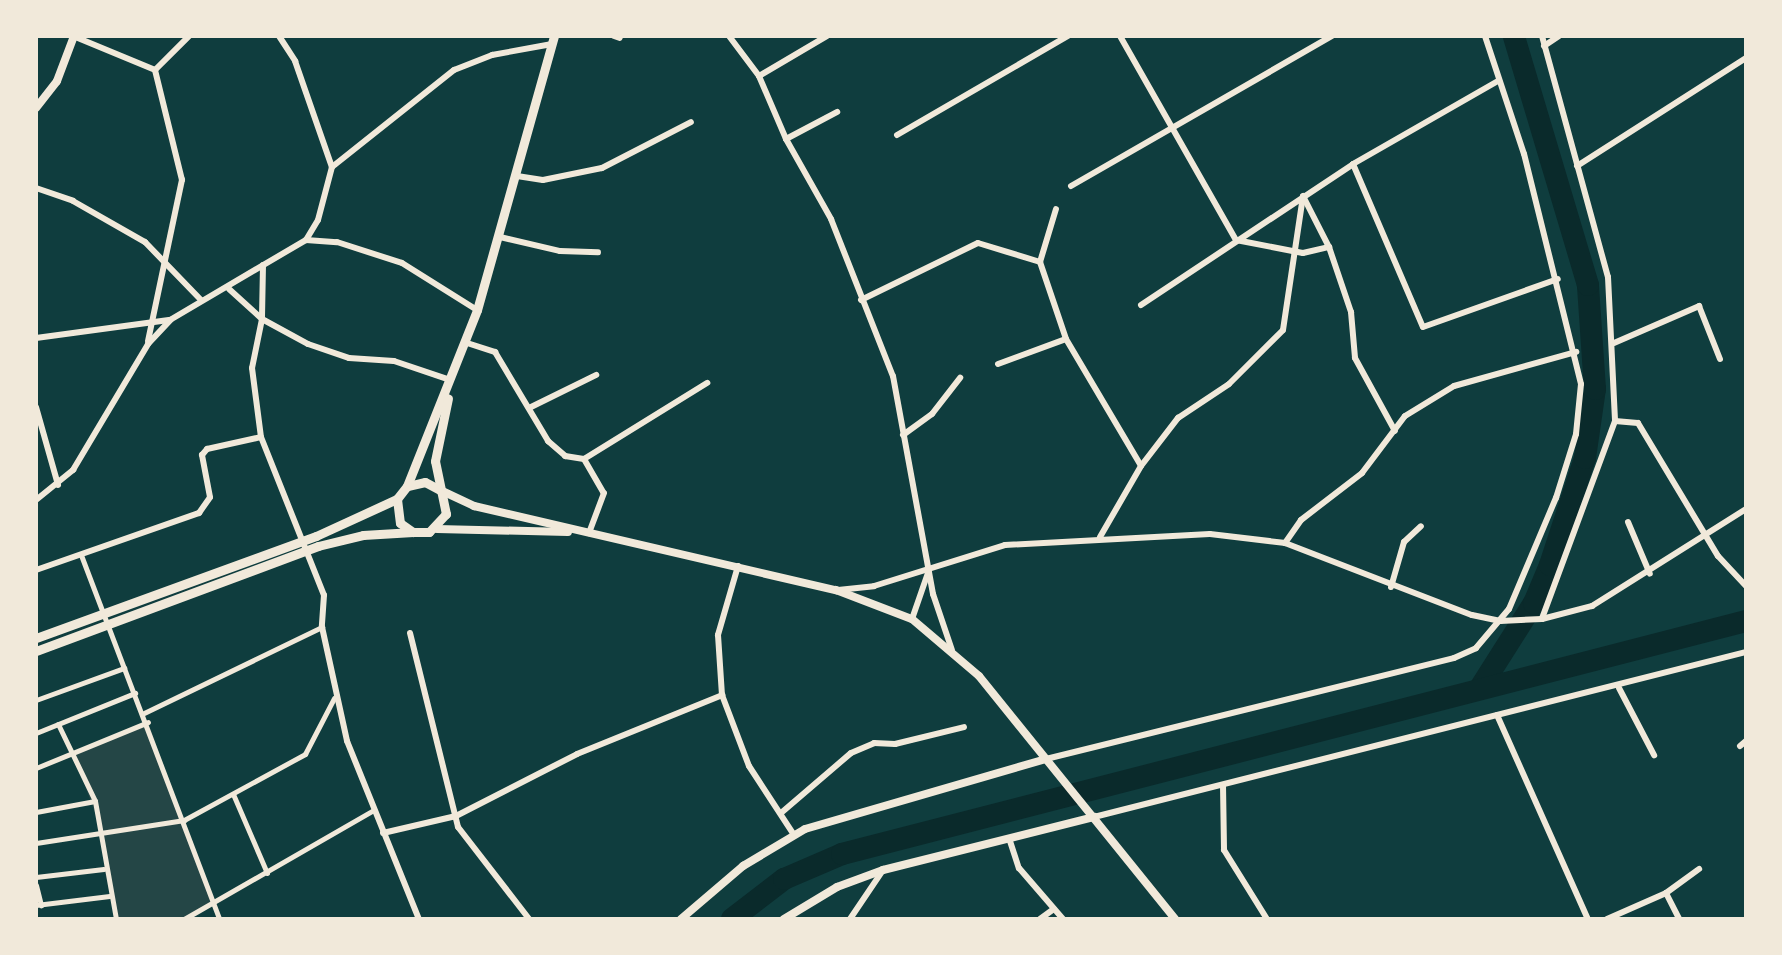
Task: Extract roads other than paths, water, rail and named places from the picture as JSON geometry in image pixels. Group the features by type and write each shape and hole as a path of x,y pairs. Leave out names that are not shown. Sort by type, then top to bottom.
{"main road":[{"path":"36,651 304,552 363,535 437,529 446,514 435,461 452,381 500,237 553,40"},
{"path":"36,638 300,542 397,499 407,486 452,381"},
{"path":"407,486 424,482 440,490"},
{"path":"397,499 396,515 413,532"}],"street":[{"path":"36,108 57,81 73,36 155,70"},
{"path":"155,70 189,36"},
{"path":"279,36 295,61 332,167 325,200 306,240"},
{"path":"729,36 759,76 786,139 831,219 861,300 893,376 939,616 952,650"},
{"path":"759,76 827,36"},
{"path":"897,135 1068,36"},
{"path":"1120,36 1236,240"},
{"path":"1071,186 1332,36"},
{"path":"681,919 743,866 794,835 860,809 1046,759 1454,658 1476,648 1500,621 1530,570 1576,434 1581,384 1576,352 1558,279 1485,36"},
{"path":"1542,36 1608,277 1614,343 1615,421 1542,619"},
{"path":"1544,46 1559,36"},
{"path":"332,167 399,108 454,70 492,55 553,40"},
{"path":"1577,166 1746,58"},
{"path":"148,344 163,256 182,180 155,70"},
{"path":"1142,305 1303,195 1498,81"},
{"path":"786,139 837,112"},
{"path":"517,176 543,180 602,168 691,122"},
{"path":"1353,164 1423,327 1558,279"},
{"path":"36,188 119,225 163,256 201,300"},
{"path":"1303,195 1329,247 1351,312 1355,358 1395,431"},
{"path":"1100,537 1141,466 1178,418 1229,384 1284,330 1303,195"},
{"path":"1056,209 1040,262 1066,339 1141,466"},
{"path":"500,237 560,251 598,252"},
{"path":"36,500 58,485 73,470 148,344 170,320 201,300 229,289 263,265 306,240 337,242 402,263 477,310"},
{"path":"1236,240 1295,250 1329,247"},
{"path":"861,300 978,243 1040,262"},
{"path":"263,265 262,319 252,368 261,437 300,542 324,595 322,627 334,698 372,811 419,919"},
{"path":"229,289 262,319 308,344 349,358 394,361 452,381"},
{"path":"1614,343 1699,306 1720,359"},
{"path":"36,338 170,320"},
{"path":"998,364 1066,339"},
{"path":"464,342 495,352 548,441 565,456 584,459 707,383"},
{"path":"1285,543 1301,520 1362,473 1405,416 1454,386 1576,352"},
{"path":"529,408 596,375"},
{"path":"903,435 932,414 960,378"},
{"path":"36,407 58,485"},
{"path":"1615,421 1638,423 1706,537 1746,586"},
{"path":"36,570 199,513 210,497 201,455 207,449 261,437"},
{"path":"584,459 604,493 589,533"},
{"path":"440,490 474,506 739,565 836,590 912,618 952,650 1046,759 1175,919"},
{"path":"836,590 874,586 1005,545 1100,537 1210,534 1285,543 1391,587 1500,621 1542,619 1592,606 1650,574 1746,509"},
{"path":"1628,522 1650,574"},
{"path":"1391,587 1404,542 1420,525"},
{"path":"437,529 589,533"},
{"path":"81,555 124,668 148,722 219,919"},
{"path":"739,565 718,635 722,695 749,765 794,835"},
{"path":"912,618 930,567"},
{"path":"144,713 322,627"},
{"path":"410,633 456,816 500,886 529,919"},
{"path":"784,919 837,887 883,870 1497,715 1619,688 1746,652"},
{"path":"36,700 124,668"},
{"path":"1619,688 1654,755"},
{"path":"36,733 135,693"},
{"path":"383,833 456,816 577,754 722,695"},
{"path":"36,843 104,835 184,820 305,754 334,698"},
{"path":"1497,715 1588,919"},
{"path":"36,768 148,722"},
{"path":"58,724 95,801 104,835 104,869 116,919"},
{"path":"781,813 851,753 874,743 895,744 964,727"},
{"path":"1740,746 1746,741"},
{"path":"1223,785 1224,850 1268,919"},
{"path":"233,794 267,873"},
{"path":"36,812 95,801"},
{"path":"184,919 214,905 372,811"},
{"path":"1009,838 1019,868 1063,919"},
{"path":"36,877 104,869"},
{"path":"1607,919 1666,893 1699,869"},
{"path":"849,919 883,870"},
{"path":"36,885 38,905 109,896"},
{"path":"1666,893 1679,919"},
{"path":"1040,919 1054,909"}],"waterway":[{"path":"1480,688 1534,603 1550,565 1585,458 1595,389 1588,285 1514,36"},
{"path":"732,919 784,879 842,854 1746,621"}]}
